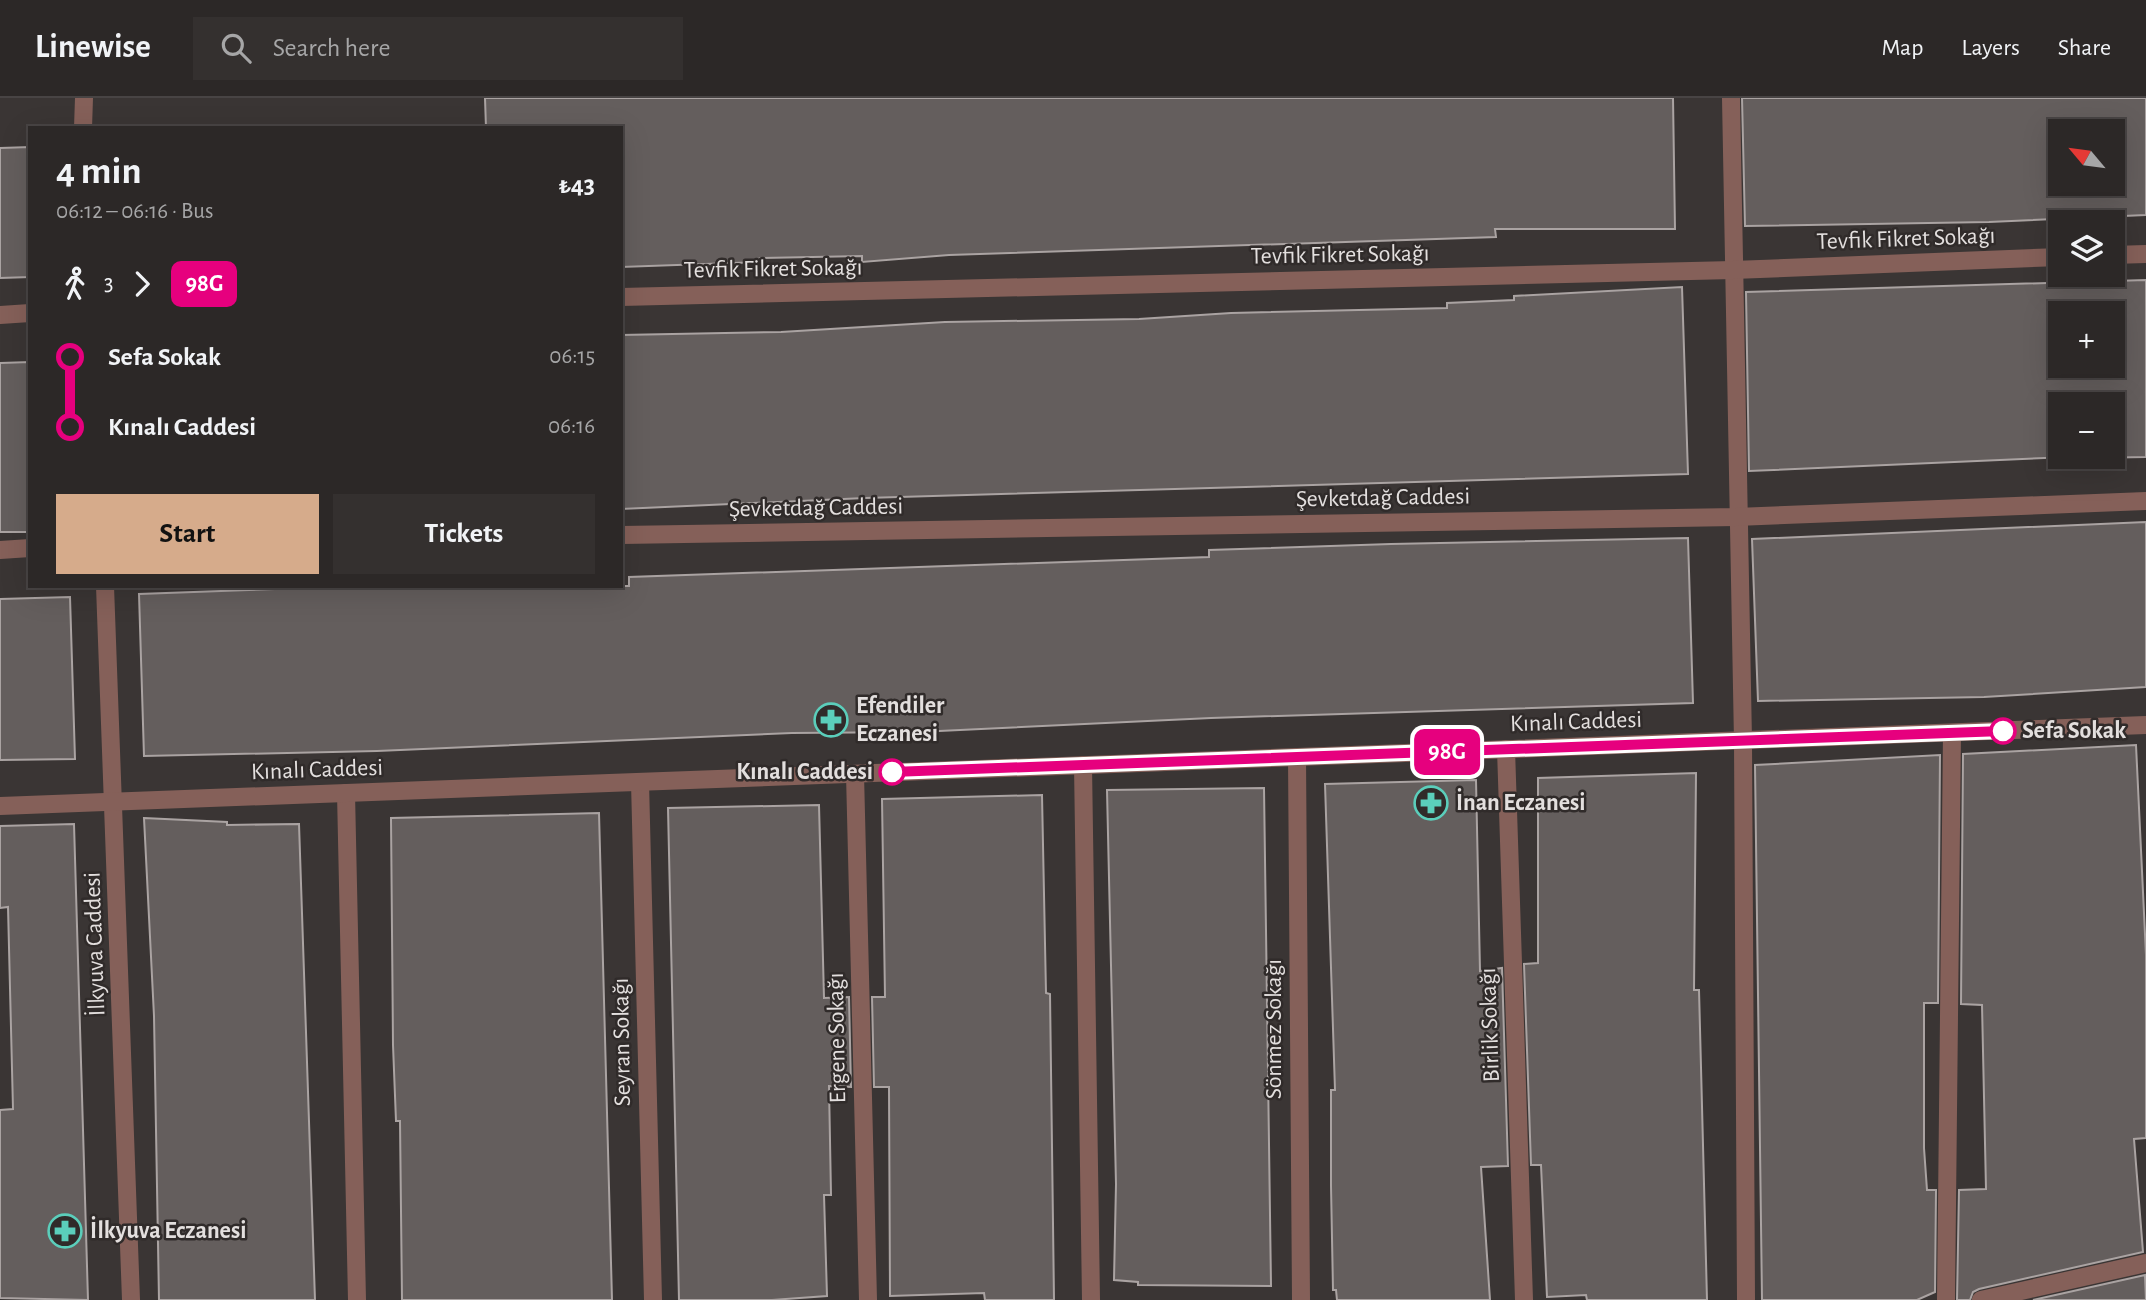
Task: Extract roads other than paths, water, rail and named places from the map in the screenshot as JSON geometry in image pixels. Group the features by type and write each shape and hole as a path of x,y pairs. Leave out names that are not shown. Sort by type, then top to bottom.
{"street":[{"path":"83,126 84,98"},
{"path":"1731,98 1743,741 1746,1300"},
{"path":"2125,255 2146,254"},
{"name":"Tevfik Fikret Sokağı","path":"623,297 1733,270 2048,257"},
{"path":"0,315 28,313"},
{"name":"Şevketdağ Caddesi","path":"623,536 1737,517 2146,501"},
{"path":"0,550 28,548"},
{"name":"İlkyuva Caddesi","path":"106,588 131,1300"},
{"name":"Kınalı Caddesi","path":"0,806 2146,725"},
{"path":"1946,1300 1952,733"},
{"name":"Birlik Sokağı","path":"1506,749 1524,1300"},
{"name":"Sönmez Sokağı","path":"1297,757 1301,1300"},
{"path":"1083,765 1091,1300"},
{"name":"Ergene Sokağı","path":"855,774 868,1300"},
{"name":"Seyran Sokağı","path":"640,782 653,1300"},
{"path":"346,793 357,1300"},
{"path":"1980,1300 2146,1263"}],"place":[{"name":"Efendiler Eczanesi","path":"831,720"},
{"name":"Sefa Sokak","path":"2003,731"},
{"name":"Kınalı Caddesi","path":"892,772"},
{"name":"İnan Eczanesi","path":"1431,803"},
{"name":"İlkyuva Eczanesi","path":"65,1231"}]}
